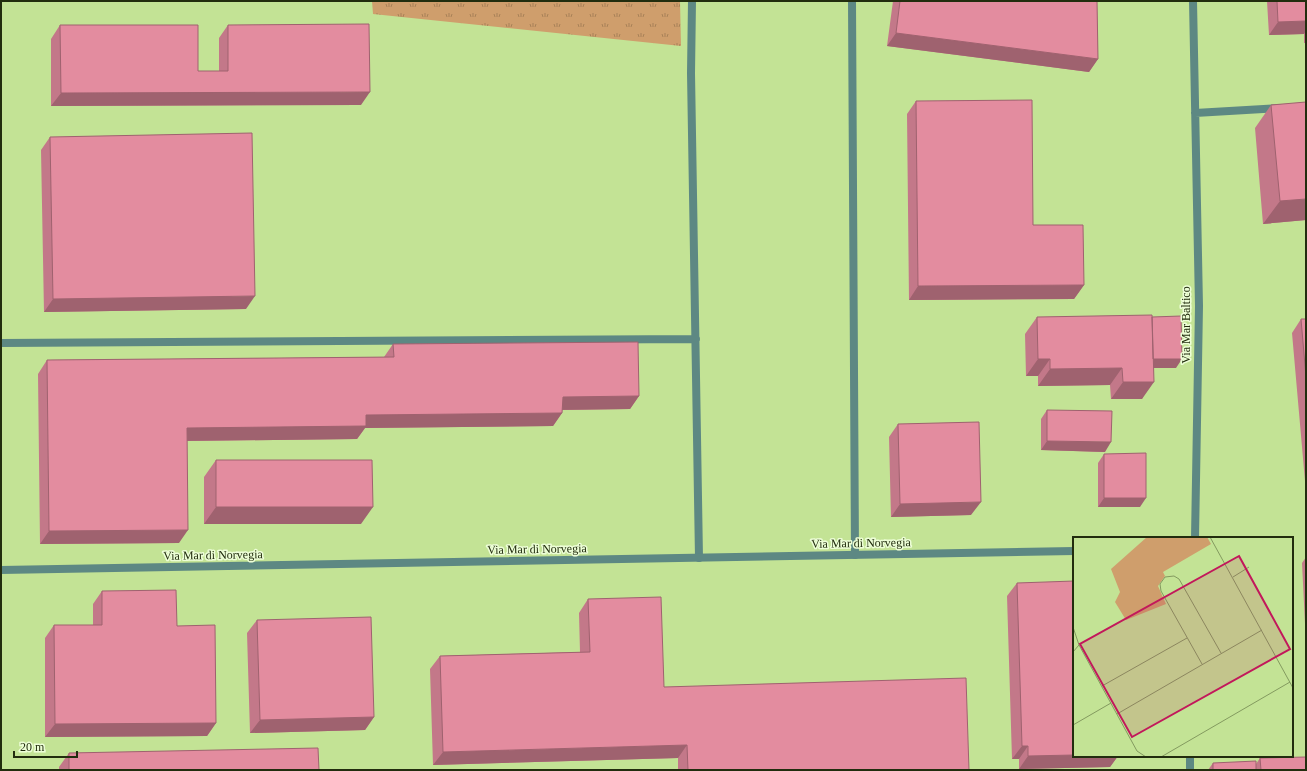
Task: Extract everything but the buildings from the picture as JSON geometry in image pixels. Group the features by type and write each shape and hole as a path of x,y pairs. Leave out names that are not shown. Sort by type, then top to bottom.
{"street":[{"path":"692,1 699,558"},
{"path":"852,1 855,555"},
{"name":"Via Mar Baltico","path":"1193,1 1199,306 1195,537"},
{"path":"1195,113 1290,107"},
{"path":"1,344 696,339"},
{"name":"Via Mar di Norvegia","path":"1,570 1073,551"},
{"path":"1190,757 1190,770"}],"green space":[{"path":"372,1 680,1 681,46 373,14"}]}
